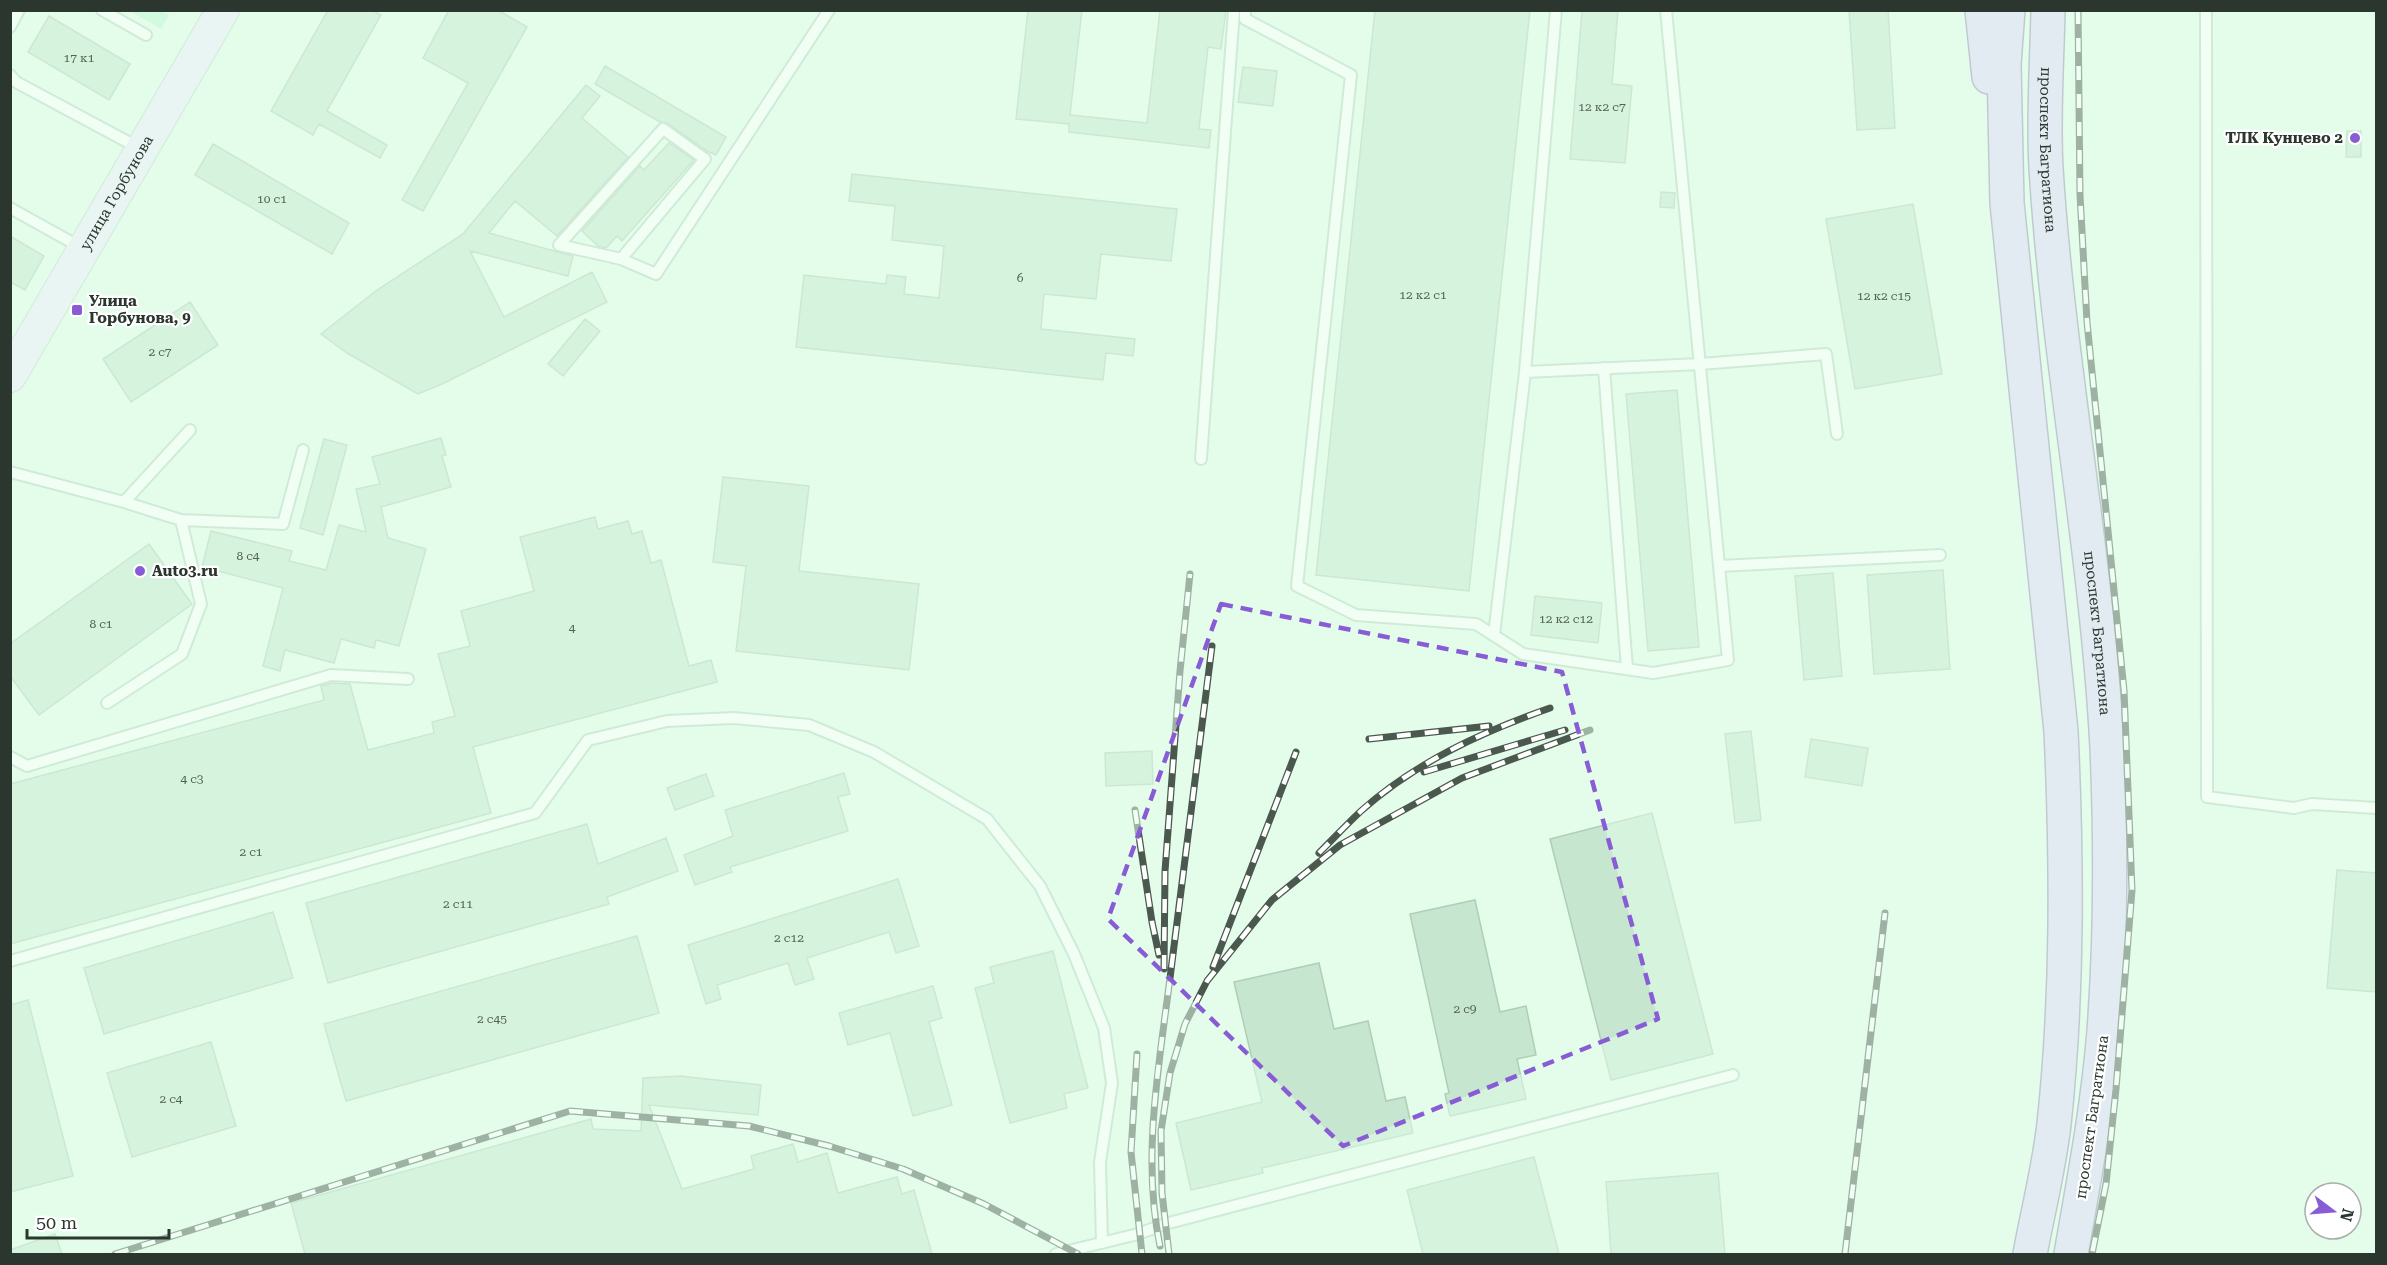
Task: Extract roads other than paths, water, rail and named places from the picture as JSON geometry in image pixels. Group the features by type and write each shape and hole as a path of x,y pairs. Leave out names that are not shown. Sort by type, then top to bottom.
{"main road":[{"path":"1982,10 1992,103 2007,203 2061,731 2064,802 2065,980 2061,1050 2054,1127 2030,1254"},
{"path":"2007,203 2004,64 2008,10"},
{"name":"проспект Багратиона","path":"2048,10 2046,165 2060,325 2088,532 2107,744 2110,816 2110,905 2104,1033 2089,1150 2072,1254"}],"street":[{"name":"улица Горбунова","path":"10,376 142,149 218,12"}],"lane":[{"path":"10,27 19,10"},
{"path":"102,10 146,35"},
{"path":"621,259 705,159 663,129 559,245 621,259 656,274 830,10"},
{"path":"1201,459 1234,10"},
{"path":"1245,10 1245,19 1351,75 1298,586 1356,615 1476,624 1523,654 1653,673 1728,660 1666,10"},
{"path":"1494,635 1525,372 1556,10"},
{"path":"2206,10 2207,797 2294,808 2312,804 2376,808"},
{"path":"10,75 16,82 142,149"},
{"path":"10,208 84,249"},
{"path":"1525,372 1700,364 1826,354 1837,434"},
{"path":"1604,368 1627,669"},
{"path":"124,502 190,430"},
{"path":"10,472 124,502 181,520 283,524 303,450"},
{"path":"107,703 182,654 201,604 181,520"},
{"path":"1719,566 1940,555"},
{"path":"10,757 27,766 331,675 408,679"},
{"path":"10,961 535,813 588,740 667,721 734,718 809,724 874,752 987,819 1040,886 1074,954 1104,1028 1112,1083 1100,1162 1102,1243"},
{"path":"1056,1254 1733,1075"}],"railway":[{"path":"2078,10 2080,195 2087,322 2124,690 2132,890 2106,1184 2092,1254"},
{"path":"1164,969 1165,871 1180,671 1190,574"},
{"path":"1160,1246 1152,1177 1154,1108 1212,646"},
{"path":"1319,853 1382,793 1427,763 1475,738 1550,708"},
{"path":"1369,739 1489,726"},
{"path":"1424,772 1565,730"},
{"path":"1169,1254 1162,1193 1161,1131 1170,1073 1185,1024 1207,981 1272,900 1340,845 1462,778 1590,730"},
{"path":"1213,967 1296,752"},
{"path":"1135,810 1159,955"},
{"path":"1845,1254 1885,913"},
{"path":"1137,1054 1131,1152 1142,1254"},
{"path":"115,1254 570,1111 749,1126 829,1146 903,1169 984,1204 1078,1254"}],"place":[{"name":"ТЛК Кунцево 2","path":"2355,138"},
{"name":"Улица Горбунова, 9","path":"77,310"},
{"name":"Auto3.ru","path":"140,571"}]}
